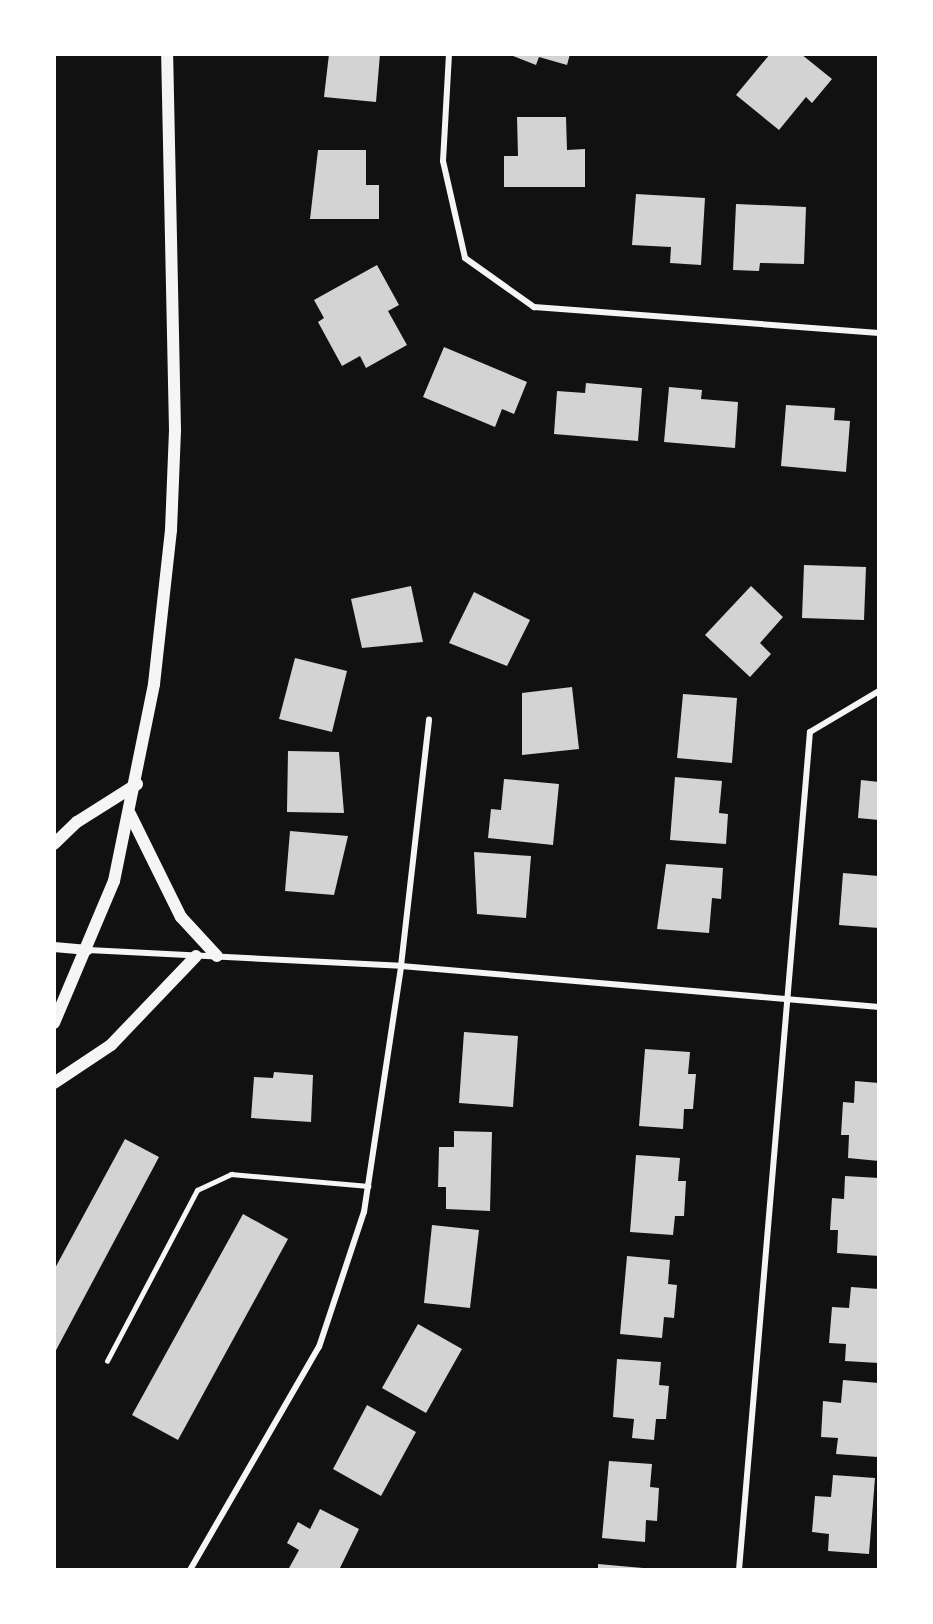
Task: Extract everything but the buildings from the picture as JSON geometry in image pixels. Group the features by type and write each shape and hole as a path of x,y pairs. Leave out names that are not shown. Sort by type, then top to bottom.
{"main road":[{"path":"54,1023 88,950 114,881 130,814 137,783 171,530 175,430 167,54"},
{"path":"54,844 77,822 137,783"},
{"path":"130,814 181,917 217,957"},
{"path":"54,1083 111,1045 196,956"}],"street":[{"path":"449,54 443,160 465,258 534,307 879,333"},
{"path":"739,1570 784,997 810,732 879,691"},
{"path":"190,1570 319,1347 368,1186 401,966 429,720"},
{"path":"54,947 401,966 784,997 879,1007"}],"lane":[{"path":"107,1360 197,1190 231,1174 368,1186"}]}
